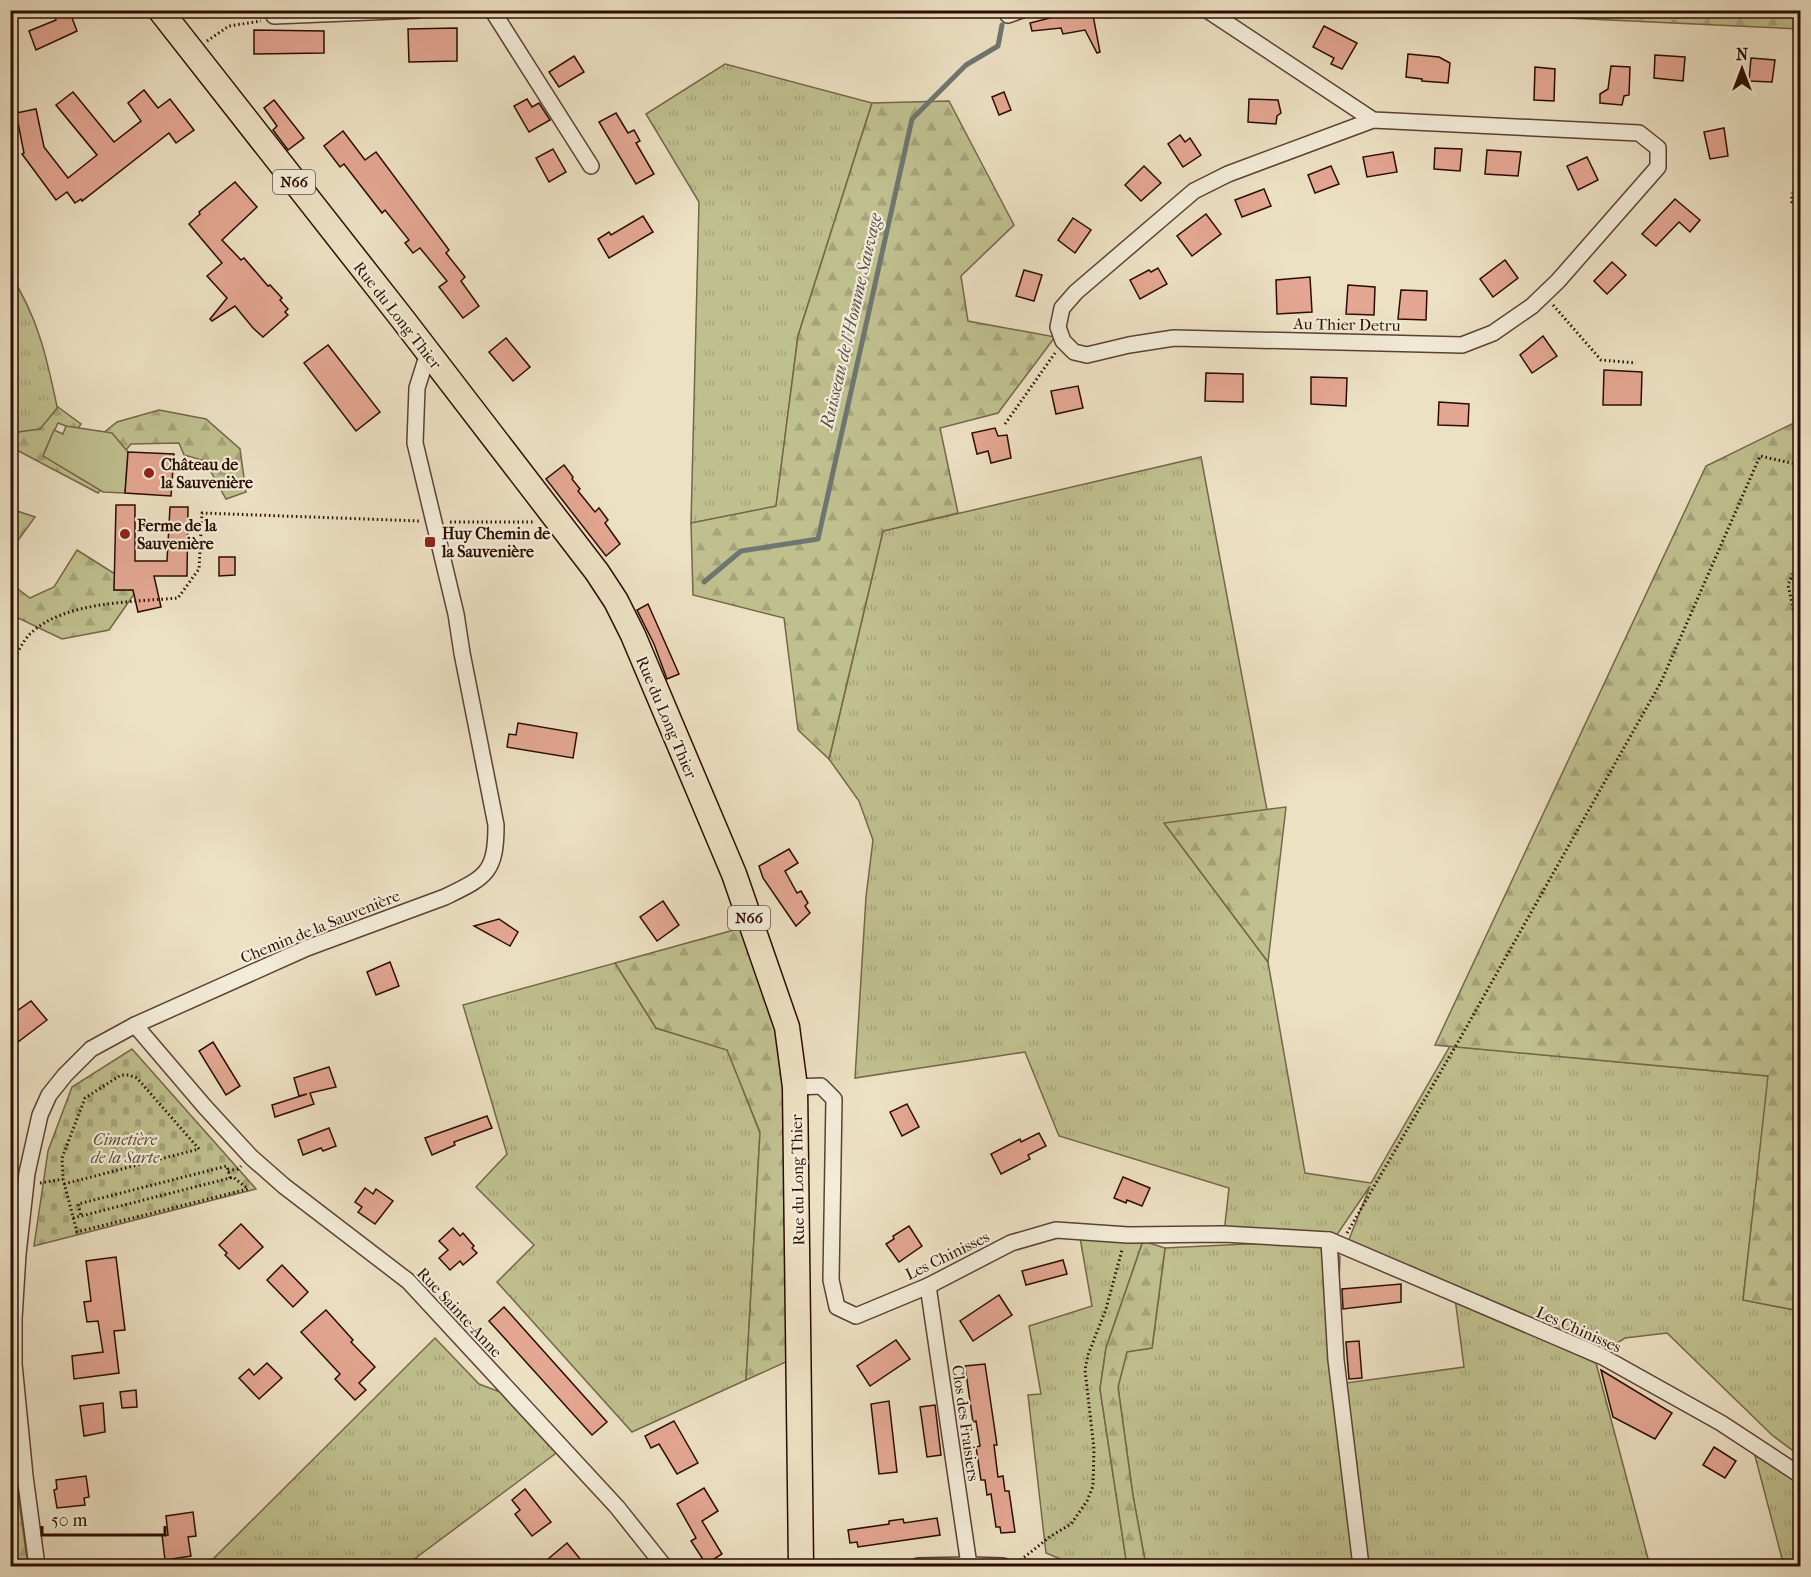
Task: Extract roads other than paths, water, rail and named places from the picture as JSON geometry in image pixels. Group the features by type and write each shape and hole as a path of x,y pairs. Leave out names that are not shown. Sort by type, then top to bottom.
{"main road":[{"name":"Rue du Long Thier","path":"160,10 597,572 616,601 633,635 734,874 787,1028 795,1087 801,1566"}],"street":[{"path":"274,13 418,10"},
{"path":"492,10 591,166"},
{"path":"1004,10 1008,15 1022,10"},
{"path":"1207,10 1373,120"},
{"name":"Au Thier Detru","path":"1373,120 1640,134 1658,148 1658,167 1558,281 1532,306 1492,333 1462,345 1174,338 1087,355 1074,351 1063,341 1058,327 1062,308 1076,292 1194,191 1228,174 1373,120"},
{"name":"Chemin de la Sauvenière","path":"37,1566 14,1364 14,1319 27,1173 40,1115 49,1095 91,1049 135,1025 307,948 445,897 468,886 488,872 496,848 496,825 456,614 415,443 417,388 428,353"},
{"name":"Rue Sainte-Anne","path":"135,1025 251,1157 284,1186 408,1281 617,1506 664,1566"},
{"name":"Les Chinisses","path":"795,1087 821,1086 834,1099 831,1280 837,1307 856,1317 928,1286 1011,1243 1056,1230 1128,1234 1224,1234 1335,1243 1603,1358 1721,1424 1800,1475"},
{"path":"1335,1243 1336,1360 1361,1566"},
{"name":"Clos des Fraisiers","path":"928,1286 969,1565"},
{"path":"918,1566 1003,1566"}],"waterway":[{"name":"Ruisseau de l'Homme Sauvage","path":"704,582 741,551 818,539 912,119 966,65 998,46 1002,25"}],"place":[{"name":"Château de la Sauvenière","path":"149,473"},
{"name":"Ferme de la Sauvenière","path":"125,534"},
{"name":"Huy Chemin de la Sauvenière","path":"430,542"}],"park label":[{"name":"Cimetière de la Sarte","path":"125,1148"}]}
